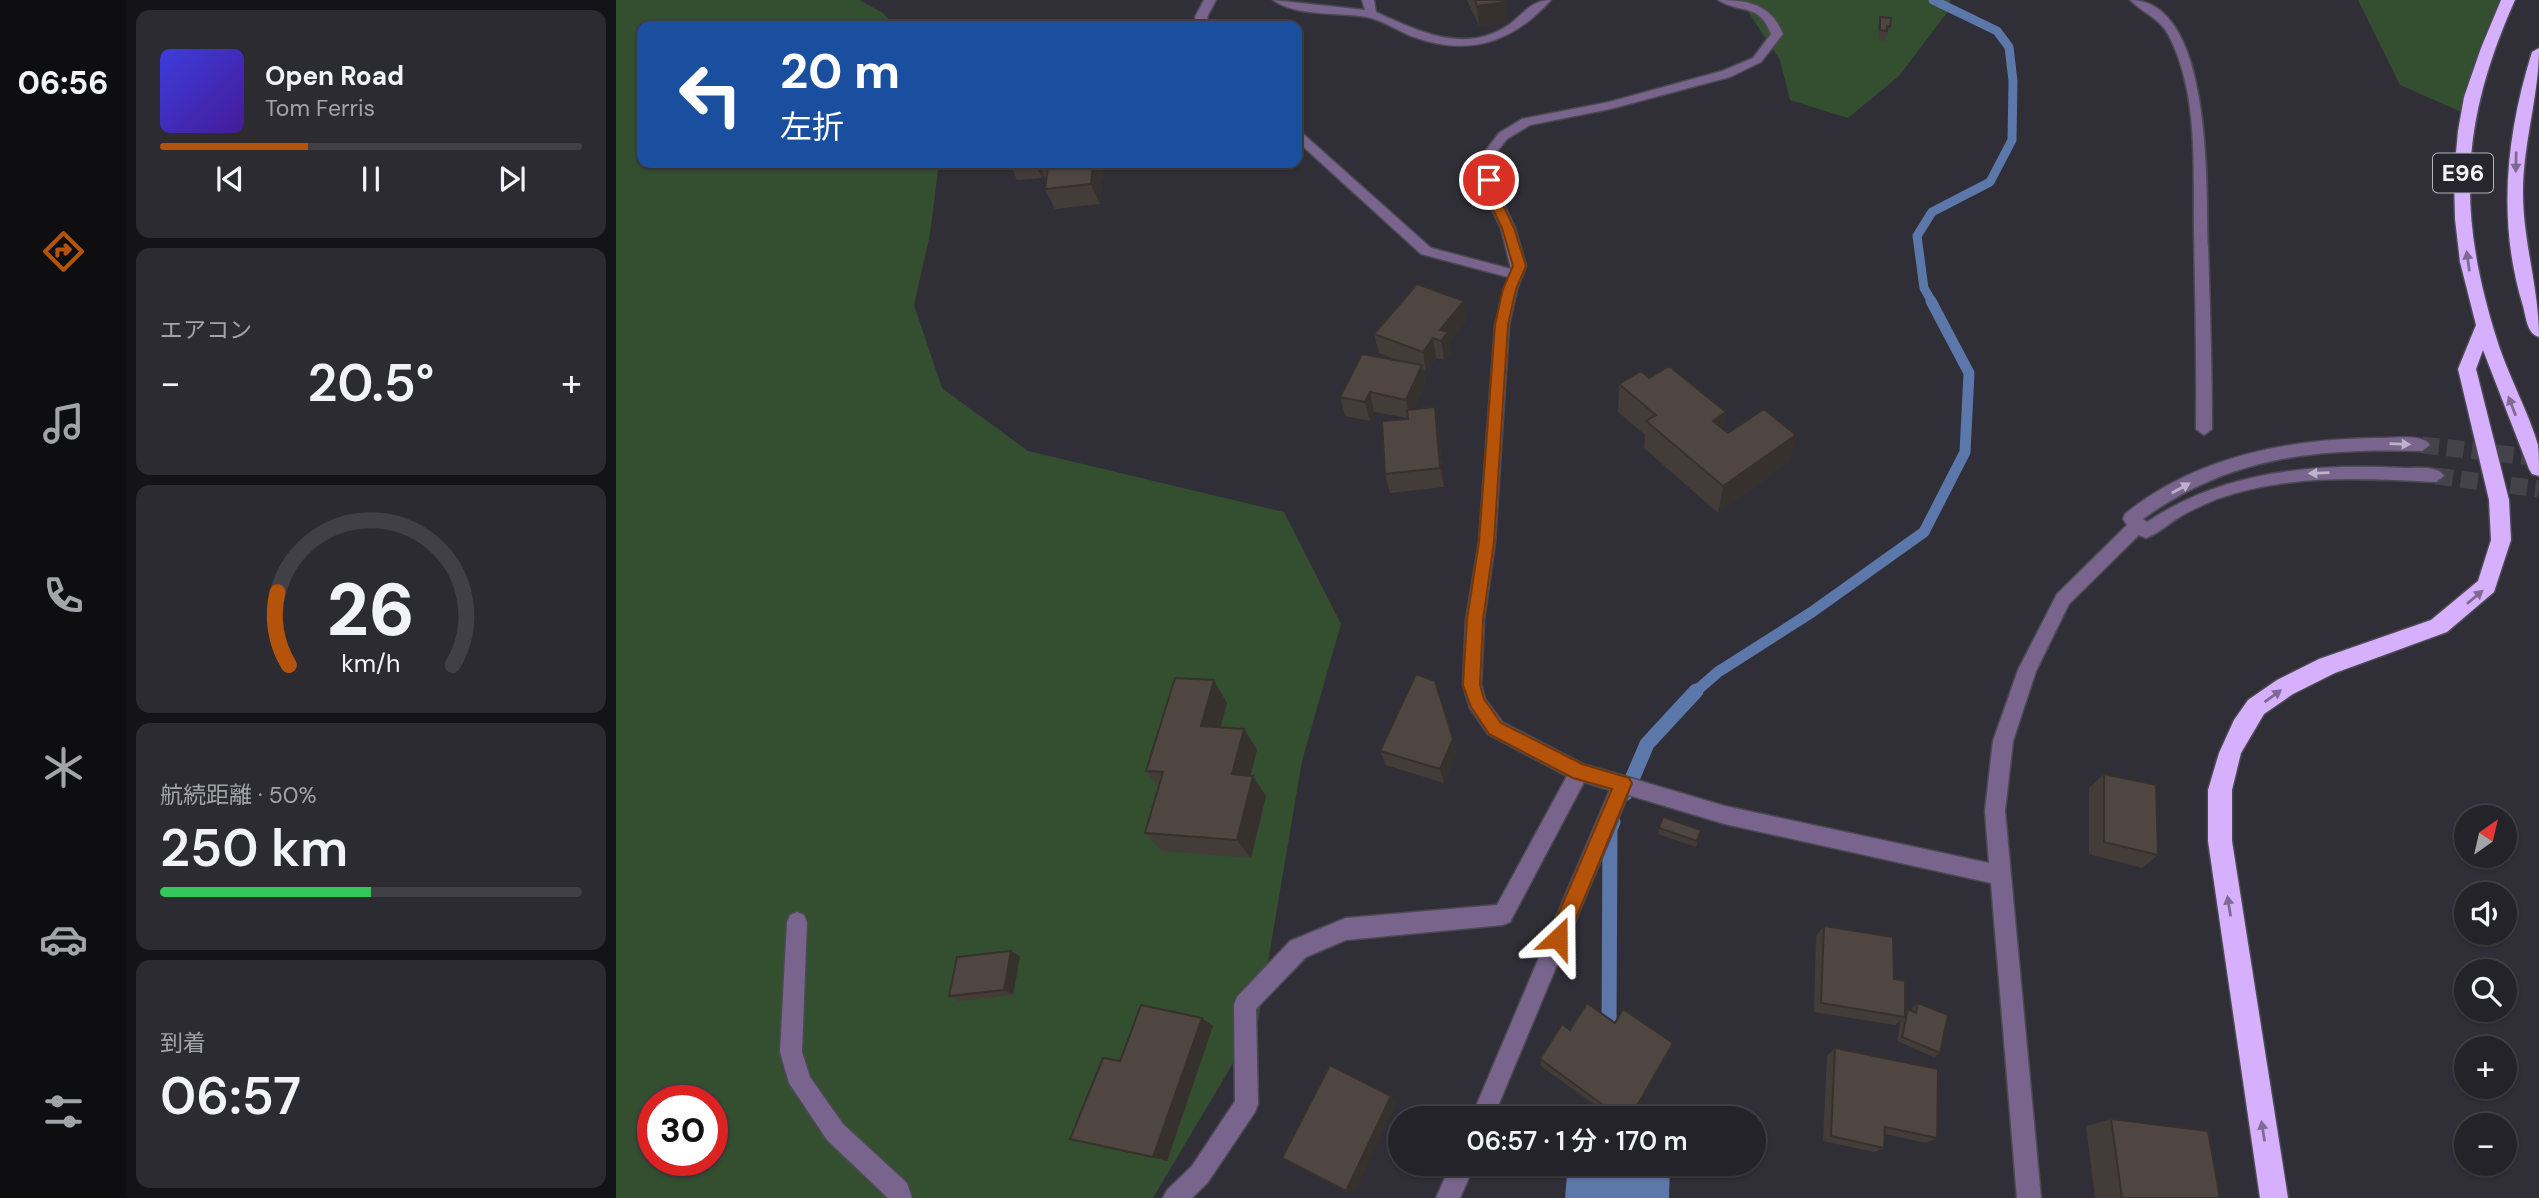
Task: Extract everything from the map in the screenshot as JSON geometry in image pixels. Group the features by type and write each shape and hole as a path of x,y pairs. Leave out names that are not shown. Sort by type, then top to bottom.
{"highway":[{"name":"E96","path":"2508,0 2480,69 2465,131 2463,206 2468,265 2483,327 2539,469"},
{"name":"E96","path":"2539,52 2533,96 2517,147 2515,217 2523,274 2539,331"},
{"path":"2274,1198 2220,841 2220,790 2230,754 2242,727 2256,707 2285,687 2327,666 2439,626 2487,586 2501,541 2499,500 2467,369 2483,327"}],"street":[{"path":"1202,21 1201,17 1210,0"},
{"path":"1279,0 1317,10 1371,14 1441,43 1479,43 1502,34 1545,0"},
{"path":"1368,0 1371,14"},
{"path":"1724,0 1760,9 1773,18 1777,34 1757,60 1727,74 1680,88 1526,122 1503,136 1489,154 1489,180 1494,199 1508,228 1519,266 1510,289 1502,325 1487,542 1475,620 1472,685 1477,702 1495,728 1579,772 1725,815 2000,875"},
{"path":"2136,0 2165,20 2176,37 2187,73 2199,135 2205,359 2204,429"},
{"path":"1302,139 1426,251 1516,275"},
{"path":"2422,445 2353,443 2302,446 2257,454 2203,475 2142,509 2131,519 2146,531 2158,521 2220,492 2304,473 2371,471 2437,475"},
{"path":"2029,1198 1995,811 2003,741 2027,670 2063,599 2138,525"},
{"path":"1175,1198 1200,1174 1247,1104 1245,1005 1298,949 1346,929 1503,915 1579,772"},
{"path":"1487,1106 1623,783"},
{"path":"797,922 791,1052 800,1083 835,1132 899,1191 900,1198"},
{"path":"1448,1198 1458,1176"}],"green space":[{"path":"616,0 859,0 883,13 890,21 637,21 637,168 938,168 930,234 914,305 942,388 1028,451 1284,512 1341,624 1302,761 1258,1021 1153,1198 616,1198"},
{"path":"1738,0 1950,0 1949,10 1899,76 1848,118 1790,100 1780,60"},
{"path":"2358,0 2505,0 2466,114 2400,85"}],"building":[{"path":"1475,0 1504,0 1505,2 1477,6"},
{"path":"1880,17 1891,18 1887,31 1880,30"},
{"path":"1048,168 1093,168 1091,184 1045,189"},
{"path":"1417,284 1464,301 1440,330 1448,332 1441,341 1433,338 1423,352 1374,334"},
{"path":"1362,354 1422,365 1406,400 1370,392 1365,402 1340,397"},
{"path":"1669,366 1726,412 1713,421 1728,433 1764,409 1796,435 1723,486 1646,421 1656,415 1619,384 1641,371 1649,378"},
{"path":"1435,407 1440,468 1385,474 1382,421 1408,419 1407,410"},
{"path":"1416,674 1435,681 1453,739 1440,769 1380,751"},
{"path":"1175,678 1214,680 1201,726 1244,729 1232,774 1253,776 1237,840 1145,833 1163,772 1146,771"},
{"path":"2104,774 2156,785 2158,855 2104,842"},
{"path":"1663,817 1701,830 1697,841 1659,828"},
{"path":"1824,926 1893,937 1894,979 1905,981 1905,1017 1821,1003"},
{"path":"1011,951 1004,990 949,996 957,957"},
{"path":"1587,1003 1615,1023 1623,1009 1673,1043 1637,1106 1605,1106 1540,1059 1562,1024 1570,1030"},
{"path":"1918,1003 1948,1015 1940,1053 1902,1037 1908,1009 1916,1013"},
{"path":"1141,1005 1202,1018 1153,1157 1070,1139 1103,1058 1120,1061"},
{"path":"1835,1048 1938,1069 1937,1138 1885,1127 1884,1148 1831,1136"},
{"path":"1330,1065 1391,1096 1346,1191 1282,1158"},
{"path":"2111,1119 2208,1131 2220,1198 2122,1198"}],"waterway":[{"path":"1932,302 1924,288 1917,236 1932,212 1990,182 2012,140 2013,81 2009,47 1997,31 1933,0"},
{"path":"1695,692 1718,672 1812,612 1924,532 1965,452 1969,373 1931,301"},
{"path":"1626,793 1647,744 1695,692"},
{"path":"1609,1034 1610,829 1613,822"},
{"path":"1617,1198 1618,1176"}],"tunnel":[{"path":"2422,445 2539,458"},
{"path":"2436,476 2539,489"}],"route":[{"path":"1489,180 1494,199 1508,228 1519,266 1510,289 1502,325 1487,542 1475,620 1472,685 1477,702 1495,728 1579,772 1623,783 1558,938"}]}
